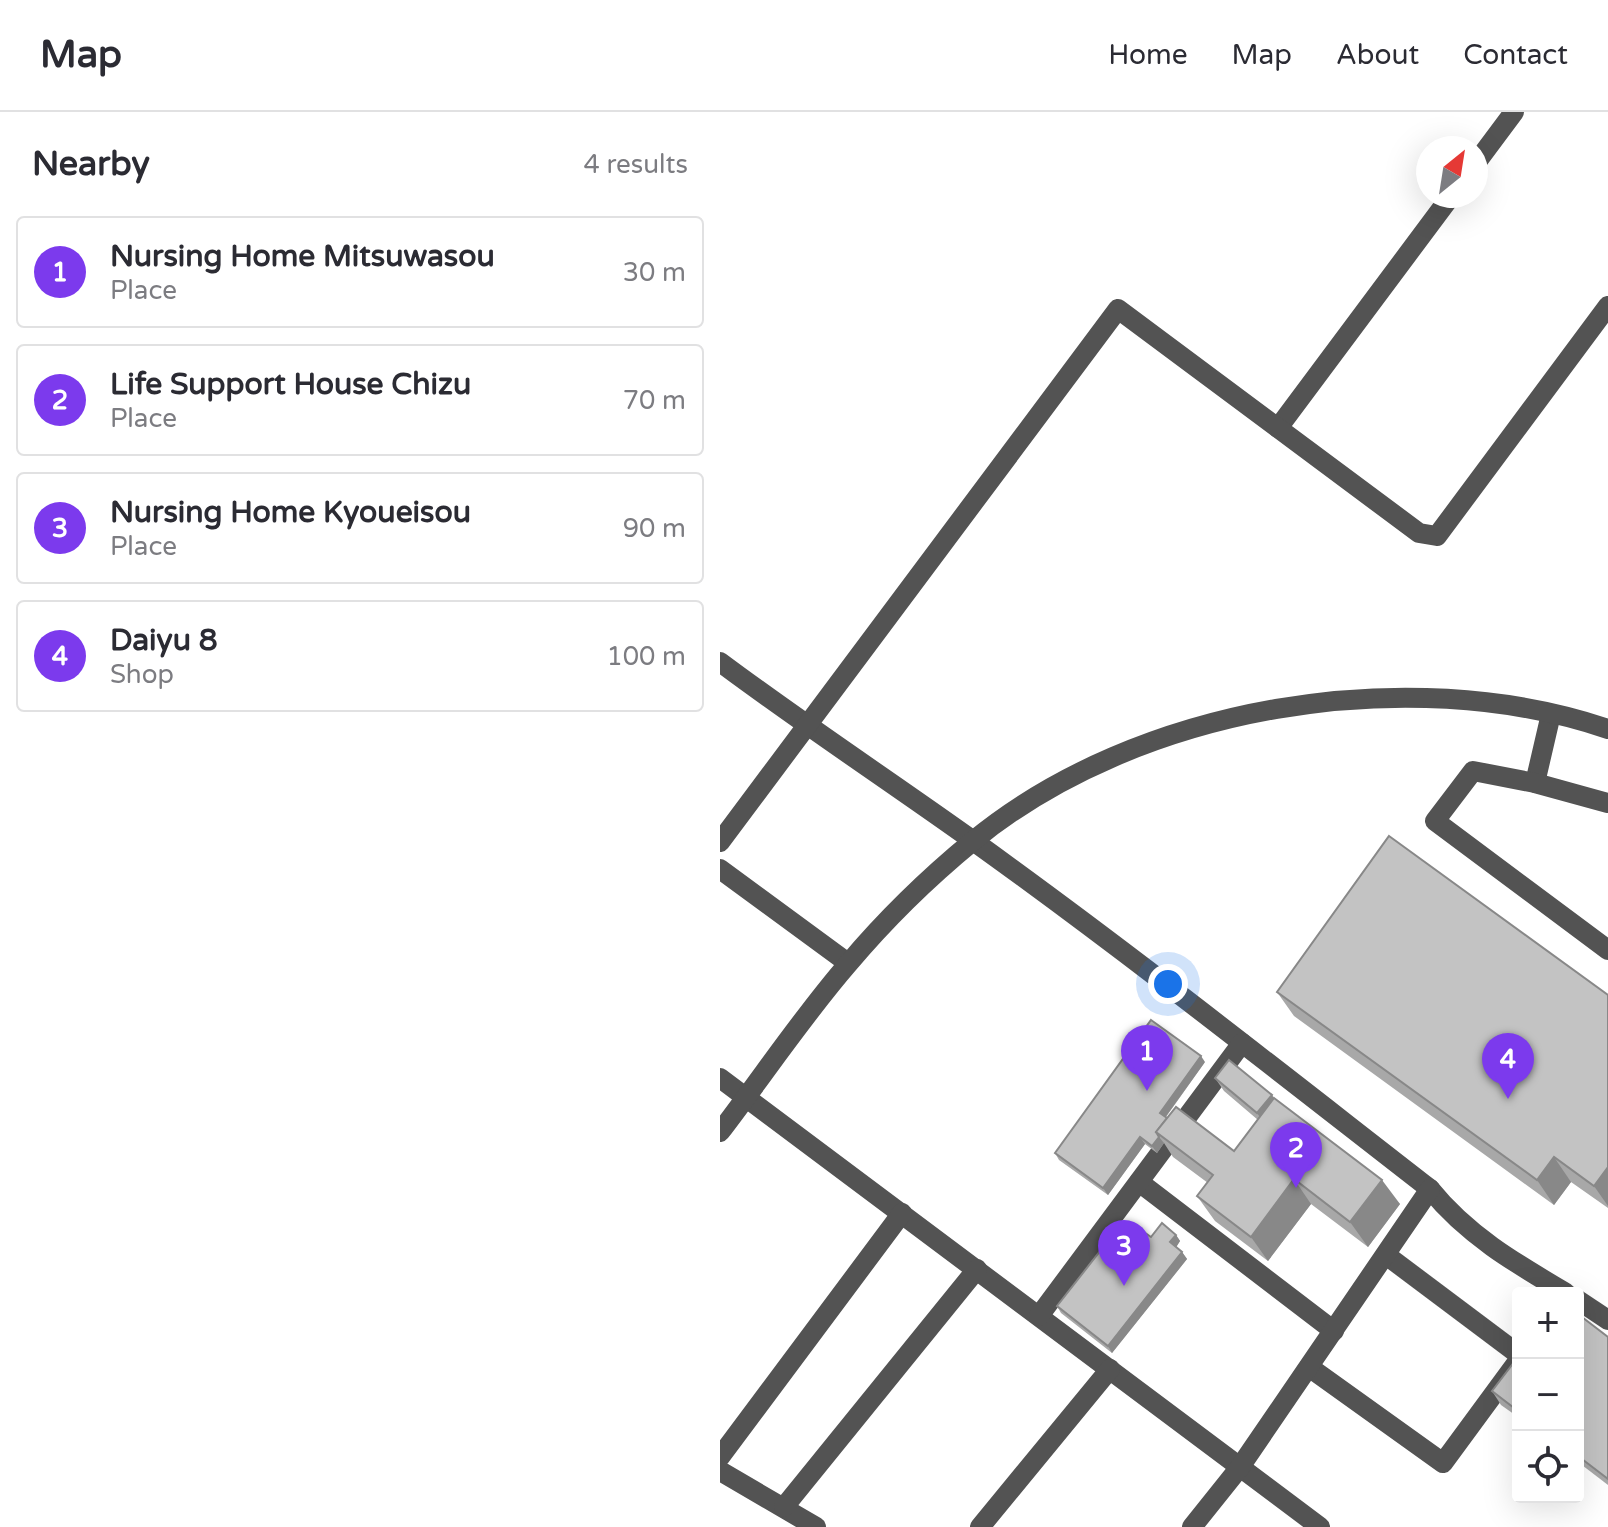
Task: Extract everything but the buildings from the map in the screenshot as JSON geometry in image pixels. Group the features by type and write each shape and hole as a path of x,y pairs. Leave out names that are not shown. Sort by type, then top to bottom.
{"street":[{"path":"1488,147 1514,112"},
{"path":"1278,428 1442,208"},
{"path":"720,842 1118,309 1419,533 1437,536 1608,306"},
{"path":"720,662 973,841 1430,1189 1451,1215 1482,1240 1556,1287"},
{"path":"720,1132 848,963 912,896 973,841 1045,793 1100,762 1160,738 1294,705 1434,698 1551,714 1608,729"},
{"path":"1535,783 1551,714"},
{"path":"1608,803 1535,783 1473,771 1435,821 1608,950"},
{"path":"720,869 848,963"},
{"path":"1039,1316 1242,1043"},
{"path":"720,1078 1320,1527"},
{"path":"1139,1182 1334,1331"},
{"path":"1192,1527 1240,1467 1430,1189"},
{"path":"720,1457 902,1213"},
{"path":"1386,1255 1512,1350"},
{"path":"784,1507 977,1269"},
{"path":"1584,1302 1605,1311"},
{"path":"1309,1367 1443,1463 1512,1369"},
{"path":"980,1527 1110,1369"},
{"path":"720,1471 816,1527"}],"place":[{"name":"Nursing Home Mitsuwasou","path":"1147,1091"},
{"name":"Daiyu 8","path":"1508,1099"},
{"name":"Life Support House Chizu","path":"1296,1188"},
{"name":"Nursing Home Kyoueisou","path":"1124,1286"}]}
